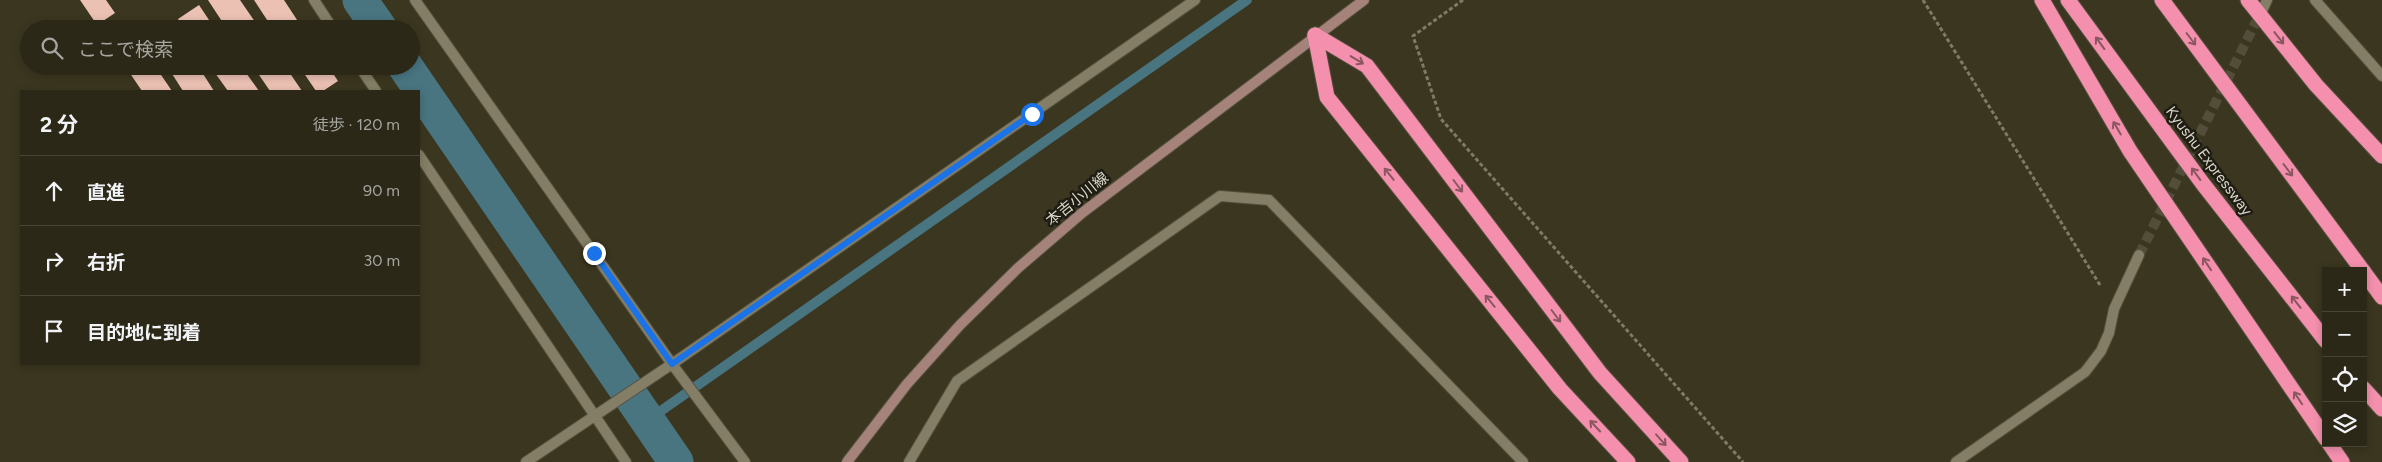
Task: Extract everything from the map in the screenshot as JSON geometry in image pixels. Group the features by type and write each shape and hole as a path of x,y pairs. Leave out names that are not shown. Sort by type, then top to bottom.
{"highway":[{"path":"2042,0 2130,151 2322,433"},
{"name":"Kyushu Expressway","path":"2068,0 2203,184 2322,336"},
{"path":"2162,0 2360,267"},
{"path":"2248,0 2316,85 2382,156"},
{"path":"1316,34 1327,97 1560,389 1628,462"},
{"path":"1316,34 1367,66 1600,373 1681,462"},
{"path":"2367,276 2382,297"},
{"path":"2367,392 2382,409"},
{"path":"2332,447 2342,462"}],"main road":[{"name":"本吉小川線","path":"847,462 907,384 960,325 1018,268 1082,213 1316,34 1364,0"}],"street":[{"path":"314,0 327,20"},
{"path":"415,0 672,364 745,462"},
{"path":"526,462 672,364 1195,0"},
{"path":"2262,11 2267,0"},
{"path":"2315,0 2382,76"},
{"path":"365,75 375,90"},
{"path":"420,156 626,462"},
{"path":"909,462 956,381 1220,196 1269,200 1523,462"},
{"path":"1956,462 2085,372 2101,351 2109,333 2114,309 2139,255"}],"path":[{"path":"1463,0 1413,36 1441,119 1743,462"},
{"path":"1923,0 2114,309"}],"building":[{"path":"80,0 106,0 115,13 104,20 94,20"},
{"path":"208,0 240,0 254,20 221,20"},
{"path":"254,0 284,0 297,20 267,20"},
{"path":"199,5 209,20 179,20"},
{"path":"131,75 161,75 171,90 141,90"},
{"path":"173,75 204,75 213,90 182,90"},
{"path":"216,75 247,75 258,90 227,90"},
{"path":"259,75 291,75 301,90 269,90"},
{"path":"305,75 334,75 338,81 324,90 315,90"}],"waterway":[{"path":"360,0 374,20"},
{"path":"648,420 1247,0"},
{"path":"411,75 676,462"}],"tunnel":[{"path":"2139,255 2261,12"}],"route":[{"path":"594,253 672,364 1032,114"}]}
